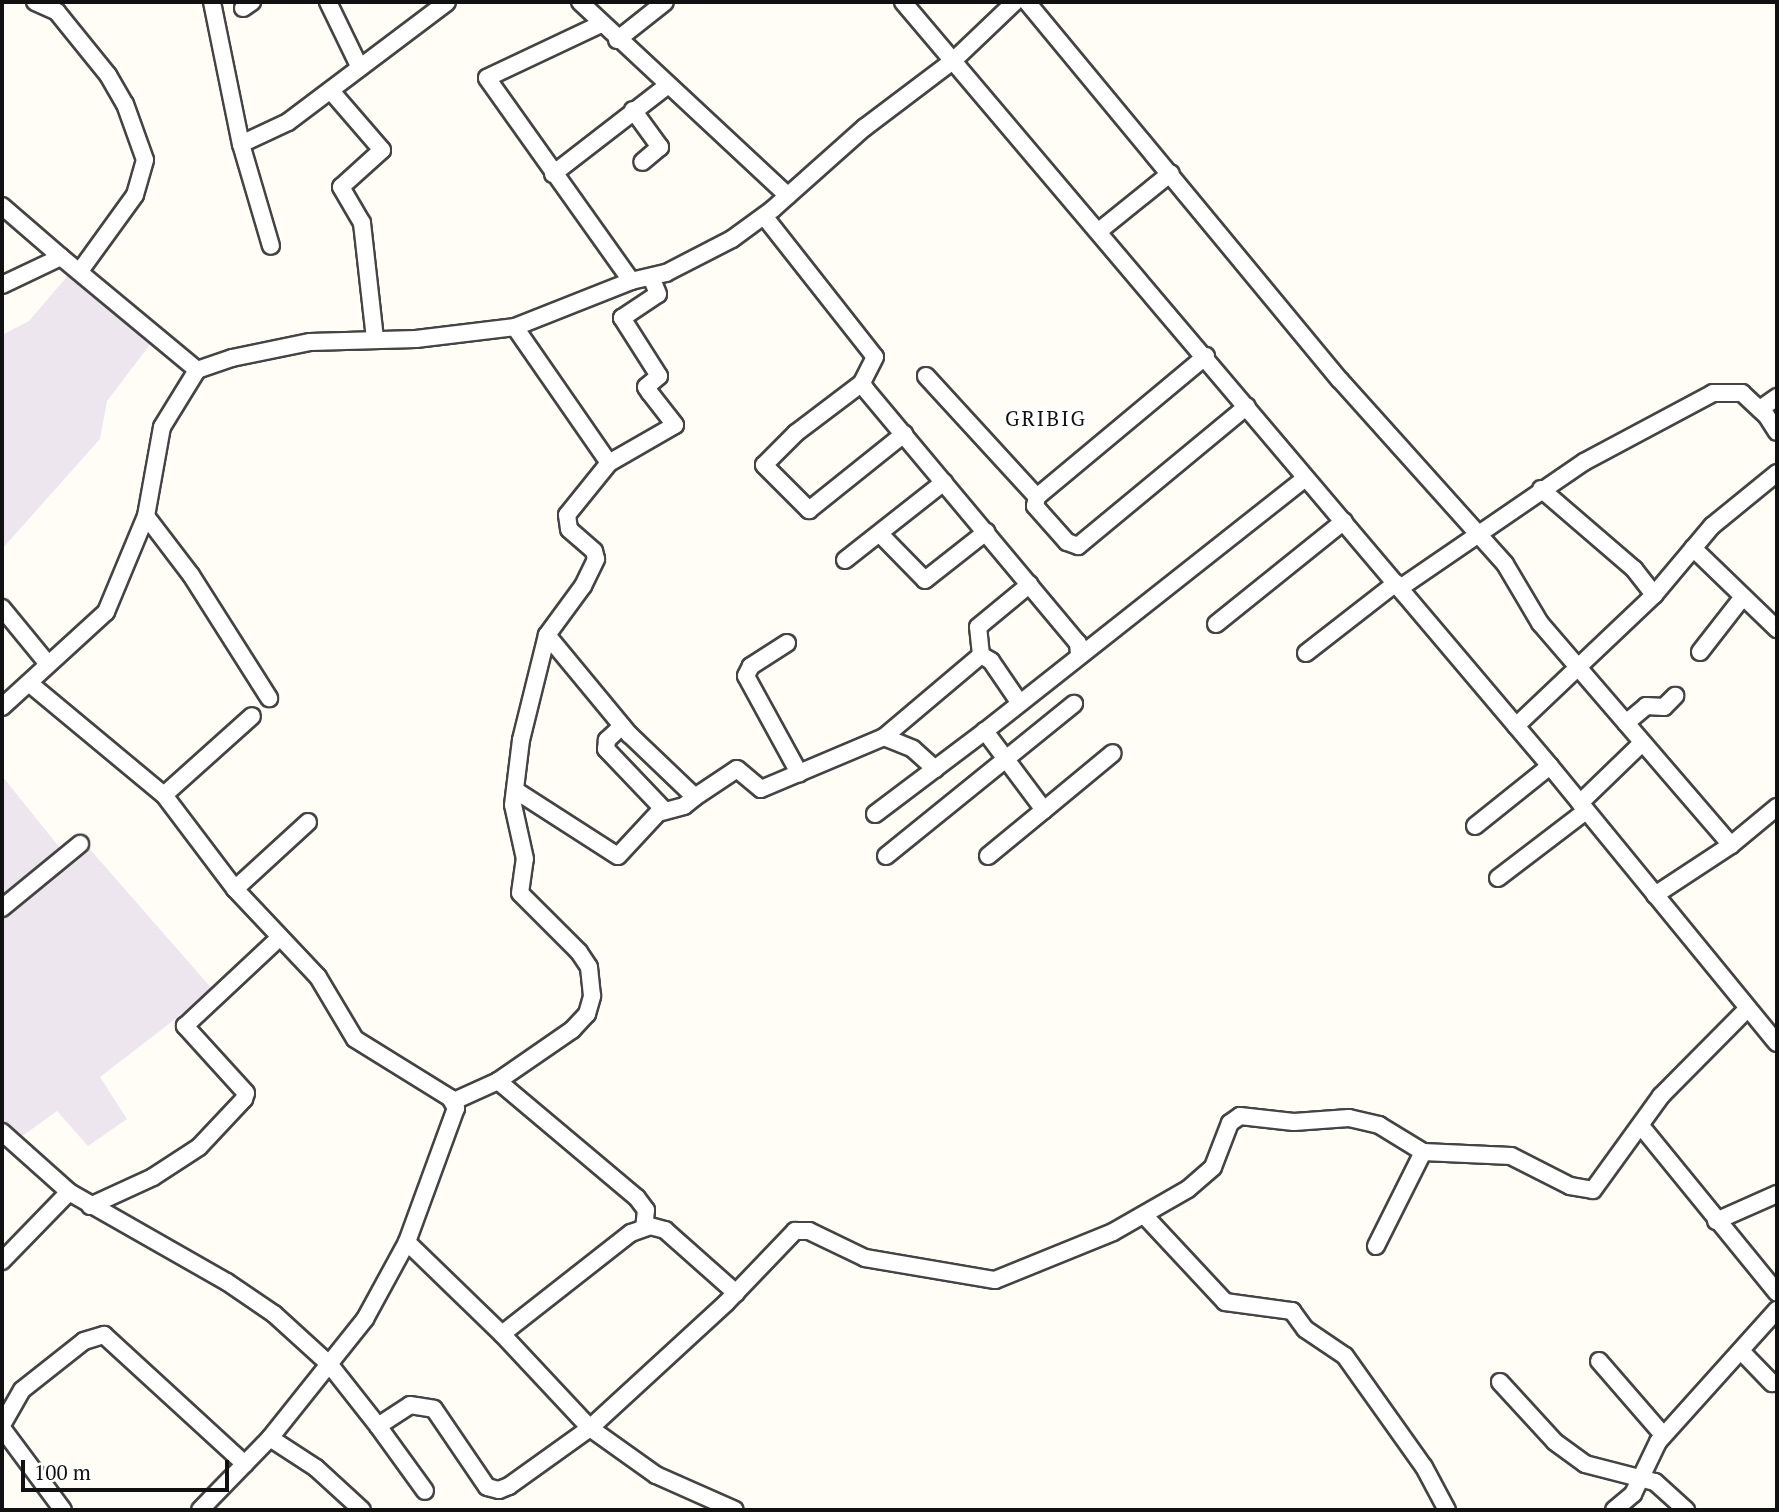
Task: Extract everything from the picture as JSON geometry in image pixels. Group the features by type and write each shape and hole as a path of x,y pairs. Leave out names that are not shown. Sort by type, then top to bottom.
{"street":[{"path":"35,2 57,12 108,75 125,104 145,160 135,195 80,271"},
{"path":"212,2 241,144 271,246"},
{"path":"328,2 360,68"},
{"path":"241,144 288,122 447,2"},
{"path":"580,2 617,40 788,196"},
{"path":"617,40 665,2"},
{"path":"904,2 1550,766 1777,1043"},
{"path":"2,707 106,612 146,516 162,427 197,370 276,348 310,342 515,327 631,281 651,277 710,252 764,216 920,83 954,60 1015,2"},
{"path":"1027,2 1340,380 1477,533 1517,582 1530,611 1580,665 1642,743 1731,845"},
{"path":"601,24 487,76 492,90 631,281"},
{"path":"553,174 667,86"},
{"path":"331,91 382,150 341,187 362,223 375,339"},
{"path":"633,110 660,147 642,162"},
{"path":"1099,231 1171,173"},
{"path":"2,206 197,370"},
{"path":"764,216 875,357 862,383 796,433 764,464 807,510 904,434"},
{"path":"2,285 61,257"},
{"path":"454,1101 498,1081 572,1030 587,1014 593,983 579,951 520,893 525,859 513,805 521,740 547,635 596,559 594,551 569,529 567,515 609,463 675,425 646,387 659,376 622,318 658,294 651,277"},
{"path":"515,327 609,463"},
{"path":"1206,356 1037,497 1035,506 1067,542 1079,546 1247,406"},
{"path":"926,376 1037,497"},
{"path":"862,383 1078,643 1079,655"},
{"path":"1306,653 1398,586 1541,489 1647,425 1713,393 1742,393 1760,409 1777,432"},
{"path":"1760,409 1777,397"},
{"path":"1516,726 1654,595 1712,526 1777,473"},
{"path":"875,814 985,731 1305,478"},
{"path":"845,560 944,482"},
{"path":"1541,489 1634,569 1654,595"},
{"path":"146,516 191,575 269,698"},
{"path":"1216,624 1343,521"},
{"path":"880,534 925,580 986,531"},
{"path":"1693,548 1777,629"},
{"path":"981,655 978,627 1030,584"},
{"path":"1700,652 1742,598"},
{"path":"2,608 48,664"},
{"path":"547,635 622,726 695,797"},
{"path":"787,643 751,666 746,676 799,773"},
{"path":"515,790 614,855 622,854 646,824 664,810 684,806 737,769 761,789 884,737 981,655"},
{"path":"981,655 991,661 1019,702"},
{"path":"29,683 164,795 235,889 278,939 318,977 355,1039 454,1101"},
{"path":"1626,723 1646,706 1664,707 1675,696"},
{"path":"886,856 1074,704"},
{"path":"164,795 252,716"},
{"path":"622,726 607,740 607,749 664,810"},
{"path":"985,731 1045,810"},
{"path":"884,737 913,749 935,769"},
{"path":"1498,878 1583,807 1642,743"},
{"path":"988,856 1113,753"},
{"path":"1475,826 1550,766"},
{"path":"1656,895 1731,845 1777,807"},
{"path":"235,889 308,822"},
{"path":"2,908 80,844"},
{"path":"90,1206 153,1177 199,1147 244,1100 246,1093 186,1026 278,939"},
{"path":"378,1426 410,1405 431,1407 487,1487 494,1490 509,1486 590,1428 736,1293 795,1231 809,1231 865,1258 995,1280 1036,1267 1144,1215 1204,1177 1217,1158 1230,1123 1240,1116 1294,1122 1349,1118 1379,1125 1423,1152 1511,1156 1588,1192 1700,1052 1747,1009"},
{"path":"498,1081 637,1198 646,1210 645,1228"},
{"path":"200,1510 270,1438 365,1319 407,1242 451,1126 454,1101"},
{"path":"1641,1126 1777,1293"},
{"path":"2,1132 69,1192 90,1206 258,1302 330,1365 425,1491"},
{"path":"1376,1247 1423,1152"},
{"path":"2,1261 69,1192"},
{"path":"1716,1221 1777,1194"},
{"path":"1144,1215 1225,1303 1292,1311 1306,1329 1345,1356 1424,1467 1447,1510"},
{"path":"502,1334 631,1233 645,1228 665,1230 736,1293"},
{"path":"407,1242 502,1334 590,1428 656,1475 735,1510"},
{"path":"1614,1510 1633,1494 1642,1479 1648,1455 1663,1435 1777,1310"},
{"path":"64,1510 2,1427 22,1390 84,1341 104,1335 245,1464"},
{"path":"1741,1351 1772,1383"},
{"path":"1599,1362 1663,1435"},
{"path":"1500,1382 1555,1442 1585,1464 1663,1487 1686,1510"},
{"path":"270,1438 316,1468 362,1510"}],"shaded area":[{"path":"70,273 152,342 107,401 100,439 2,549 2,335 29,321"},
{"path":"2,776 64,853 81,839 213,990 100,1077 127,1119 88,1146 57,1111 14,1142 2,1128"}],"district":[{"name":"GRIBIG","path":"1046,418"}]}
